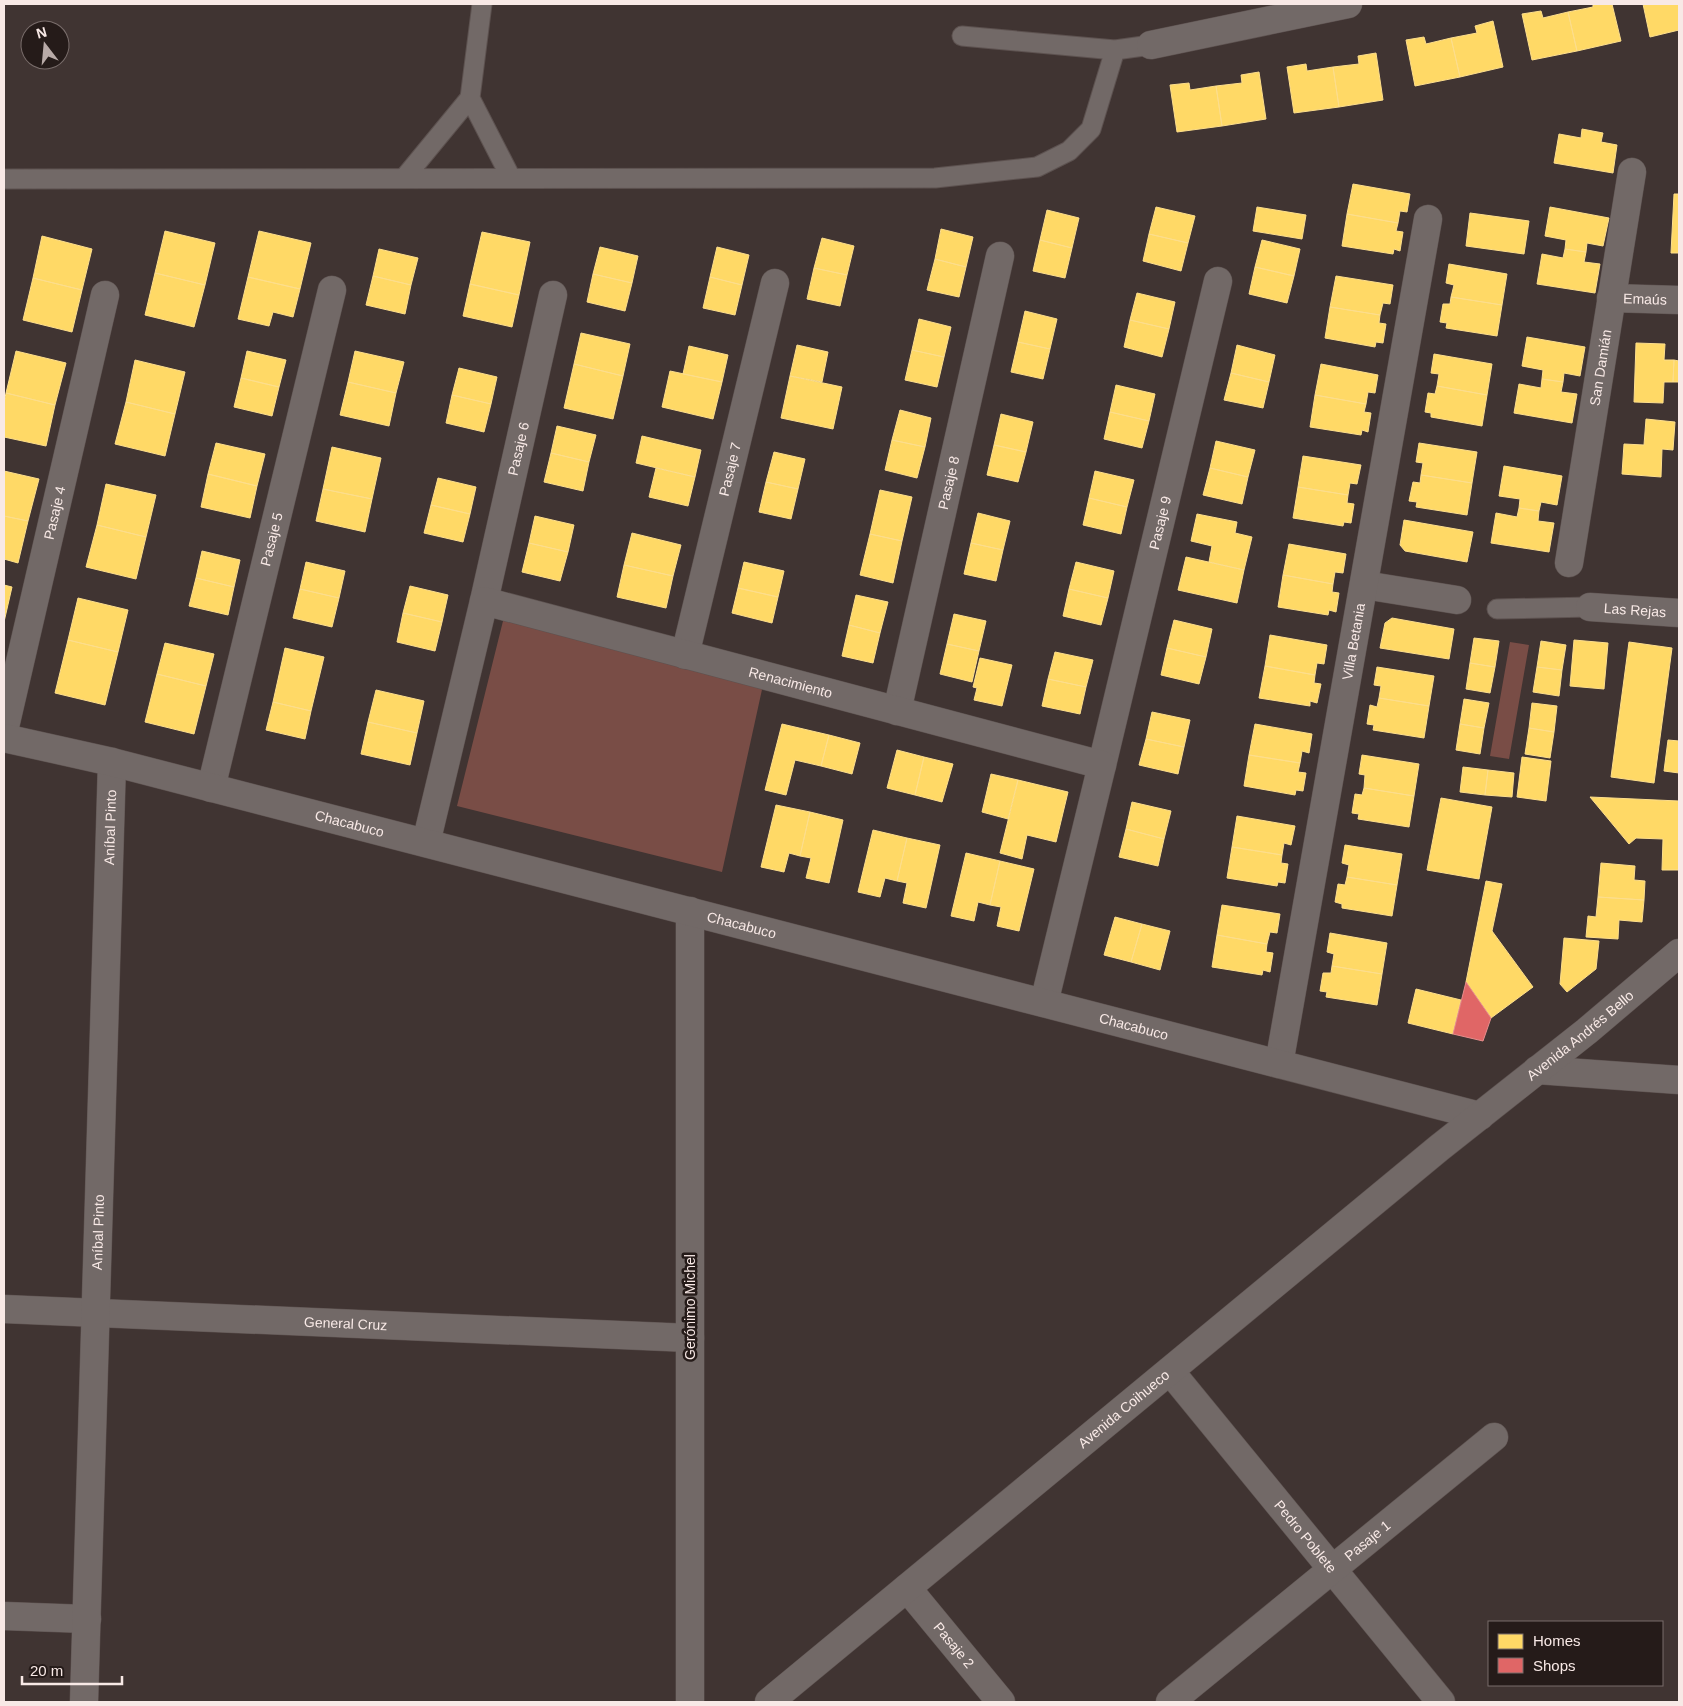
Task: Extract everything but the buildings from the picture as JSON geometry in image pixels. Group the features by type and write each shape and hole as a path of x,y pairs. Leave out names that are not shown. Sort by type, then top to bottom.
{"street":[{"path":"1151,45 1279,11 1348,4"},
{"name":"San Damián","path":"1569,563 1632,172"},
{"name":"Villa Betania","path":"1279,1064 1428,219"},
{"name":"Pasaje 8","path":"897,711 1000,256"},
{"name":"Pasaje 9","path":"1102,764 1218,281"},
{"name":"Pasaje 7","path":"685,655 775,283"},
{"name":"Pasaje 5","path":"211,788 332,290"},
{"name":"Pasaje 4","path":"4,731 105,295"},
{"name":"Pasaje 6","path":"484,601 554,295"},
{"name":"Emaús","path":"1611,298 1679,300"},
{"path":"1364,585 1456,600"},
{"path":"426,843 484,601"},
{"name":"Renacimiento","path":"484,601 1102,764"},
{"name":"Las Rejas","path":"1590,607 1679,613"},
{"name":"Chacabuco","path":"4,738 112,762 1480,1116"},
{"name":"Aníbal Pinto","path":"84,1702 112,762"},
{"path":"1044,1003 1102,764"},
{"name":"Gerónimo Michel","path":"690,911 690,1702"},
{"name":"Avenida Andrés Bello","path":"1480,1116 1588,1031 1679,953"},
{"path":"1537,1070 1679,1080"},
{"name":"Avenida Coihueco","path":"769,1702 1480,1116"},
{"name":"General Cruz","path":"4,1309 690,1338"},
{"name":"Pedro Poblete","path":"1170,1370 1441,1702"},
{"name":"Pasaje 1","path":"1170,1702 1494,1437"},
{"name":"Pasaje 2","path":"907,1588 1001,1702"},
{"path":"4,1616 86,1619"}],"lane":[{"path":"405,177 470,98 482,4"},
{"path":"962,36 1115,50 1151,45"},
{"path":"4,179 405,177 935,178 1037,167 1069,151 1091,129 1115,50"},
{"path":"470,98 510,178"},
{"path":"1497,608 1590,607"}],"shaded area":[{"path":"504,617 763,685 722,872 457,806"},
{"path":"1510,642 1529,645 1509,759 1490,756"}]}
